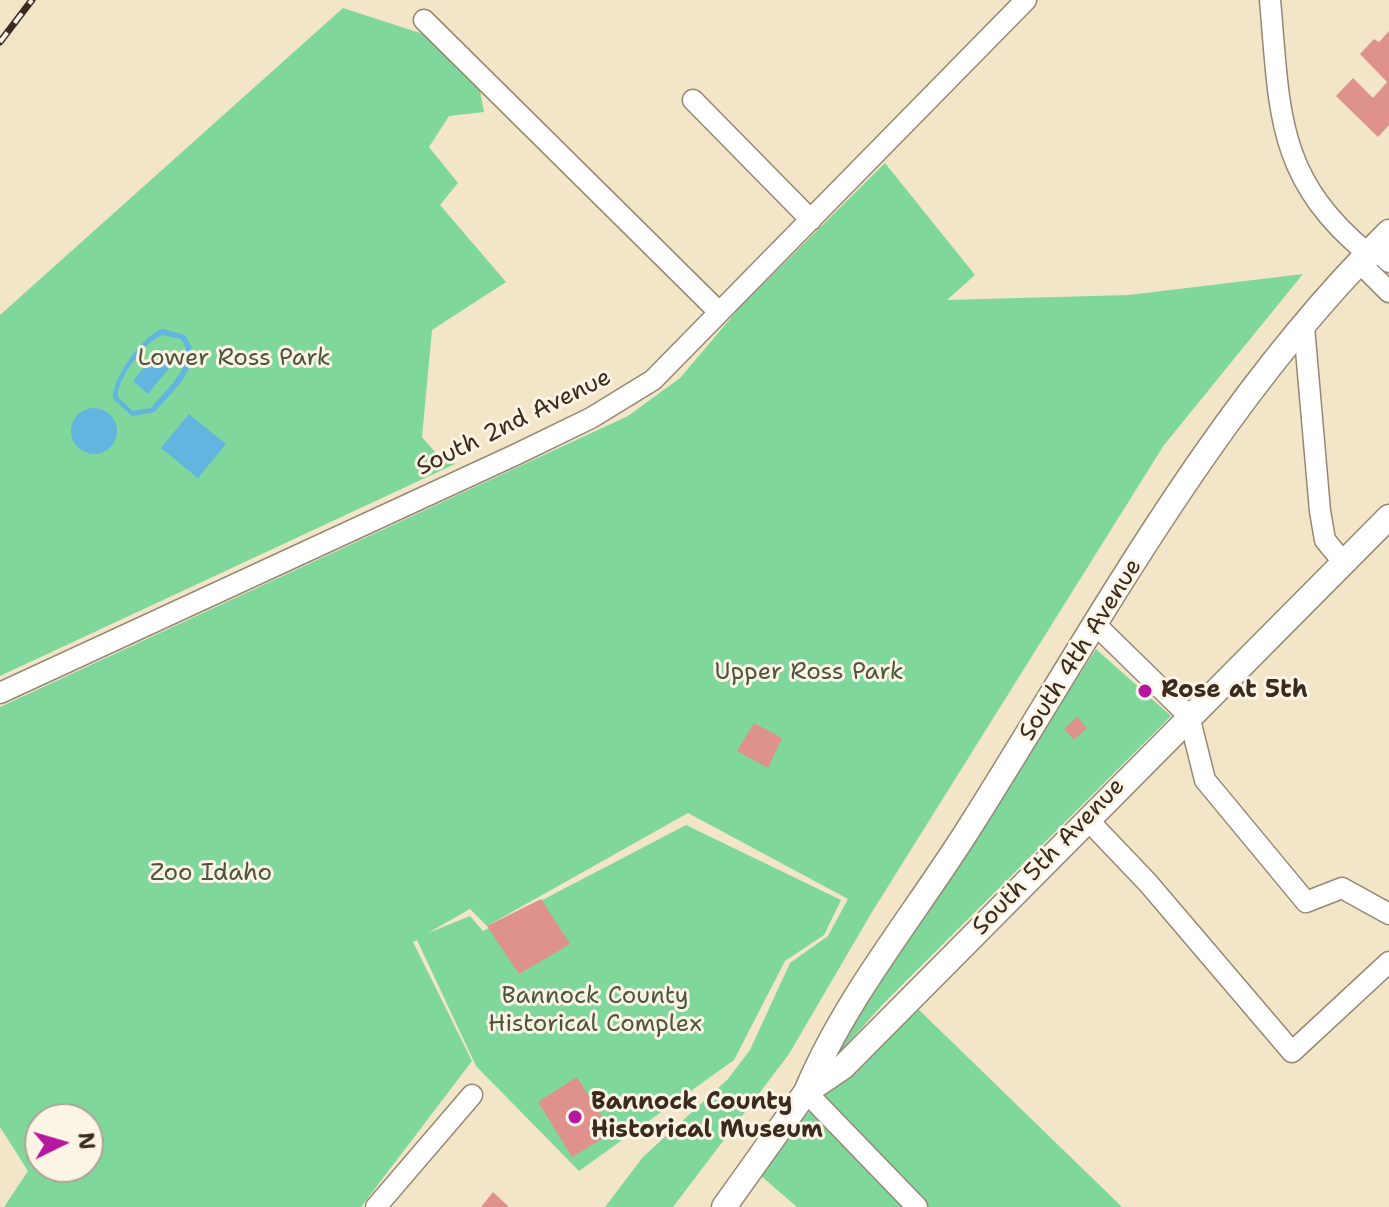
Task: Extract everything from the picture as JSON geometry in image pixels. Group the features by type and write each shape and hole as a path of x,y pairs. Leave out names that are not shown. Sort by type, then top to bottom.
{"main road":[{"name":"South 4th Avenue","path":"806,1092 825,1047 935,883 1176,495 1219,434 1304,327 1378,258 1389,232"},
{"name":"South 5th Avenue","path":"724,1207 806,1092 843,1067 1389,517"}],"street":[{"name":"South 2nd Avenue","path":"0,693 591,418 653,380 1026,0"},
{"path":"1270,0 1281,125 1305,186 1341,231 1378,258 1366,269 1389,292"},
{"path":"424,20 719,312"},
{"path":"693,100 811,220"},
{"path":"1304,327 1320,511 1325,540 1343,562"},
{"path":"1097,626 1189,716 1205,780 1306,902 1342,888 1389,914"},
{"path":"1087,819 1148,883 1292,1052 1389,962"},
{"path":"806,1092 917,1207"},
{"path":"376,1207 472,1095"}],"green space":[{"name":"Lower Ross Park","path":"343,8 426,35 478,80 484,112 449,116 429,147 458,183 440,205 506,282 432,330 422,437 435,452 455,464 0,676 0,315"},
{"path":"885,163 975,275 947,300 1129,295 1303,274 1164,445 872,912 789,1054 673,1207 605,1207 643,1157 728,1079 750,1050 790,963 828,936 848,899 688,813 487,926 470,909 428,933 470,916 483,931 686,825 841,900 824,935 785,961 734,1060 579,1171 476,1066 417,940 413,942 472,1061 361,1207 4,1207 24,1177 24,1183 104,1183 104,1103 24,1103 24,1165 0,1127 0,707 628,416 680,378 741,306"},
{"path":"1096,649 1171,716 882,1005 836,1057 831,1052"},
{"path":"914,1005 1122,1207 797,1207 761,1176 799,1122"}],"water":[{"path":"163,329 185,335 191,346 190,366 178,386 155,412 132,416 113,399 114,391 130,358 155,332","holes":["163,335 181,339 186,357 178,375 151,408 133,411 118,397 127,371 156,338"]},
{"path":"159,349 174,362 148,394 133,381"},
{"path":"94,408 111,414 117,431 111,448 94,454 77,448 71,431 77,414"},
{"path":"189,414 226,444 198,478 161,448"}],"building":[{"path":"1389,31 1389,125 1378,137 1336,96 1353,78 1373,98 1387,82 1360,54 1374,39 1379,42"},
{"path":"1077,717 1087,728 1074,740 1064,729"},
{"path":"754,723 782,738 768,768 737,751"},
{"path":"541,899 570,944 519,974 487,926"},
{"name":"Bannock County Historical Museum","path":"577,1077 612,1133 572,1157 538,1102"},
{"path":"493,1192 509,1207 481,1207"}],"railway":[{"path":"0,42 32,0"}],"place":[{"name":"Rose at 5th","path":"1145,691"},
{"name":"Bannock County Historical Museum","path":"575,1117"}],"park label":[{"name":"Upper Ross Park","path":"809,673"},
{"name":"Zoo Idaho","path":"211,874"},
{"name":"Bannock County Historical Complex","path":"595,1011"}]}
